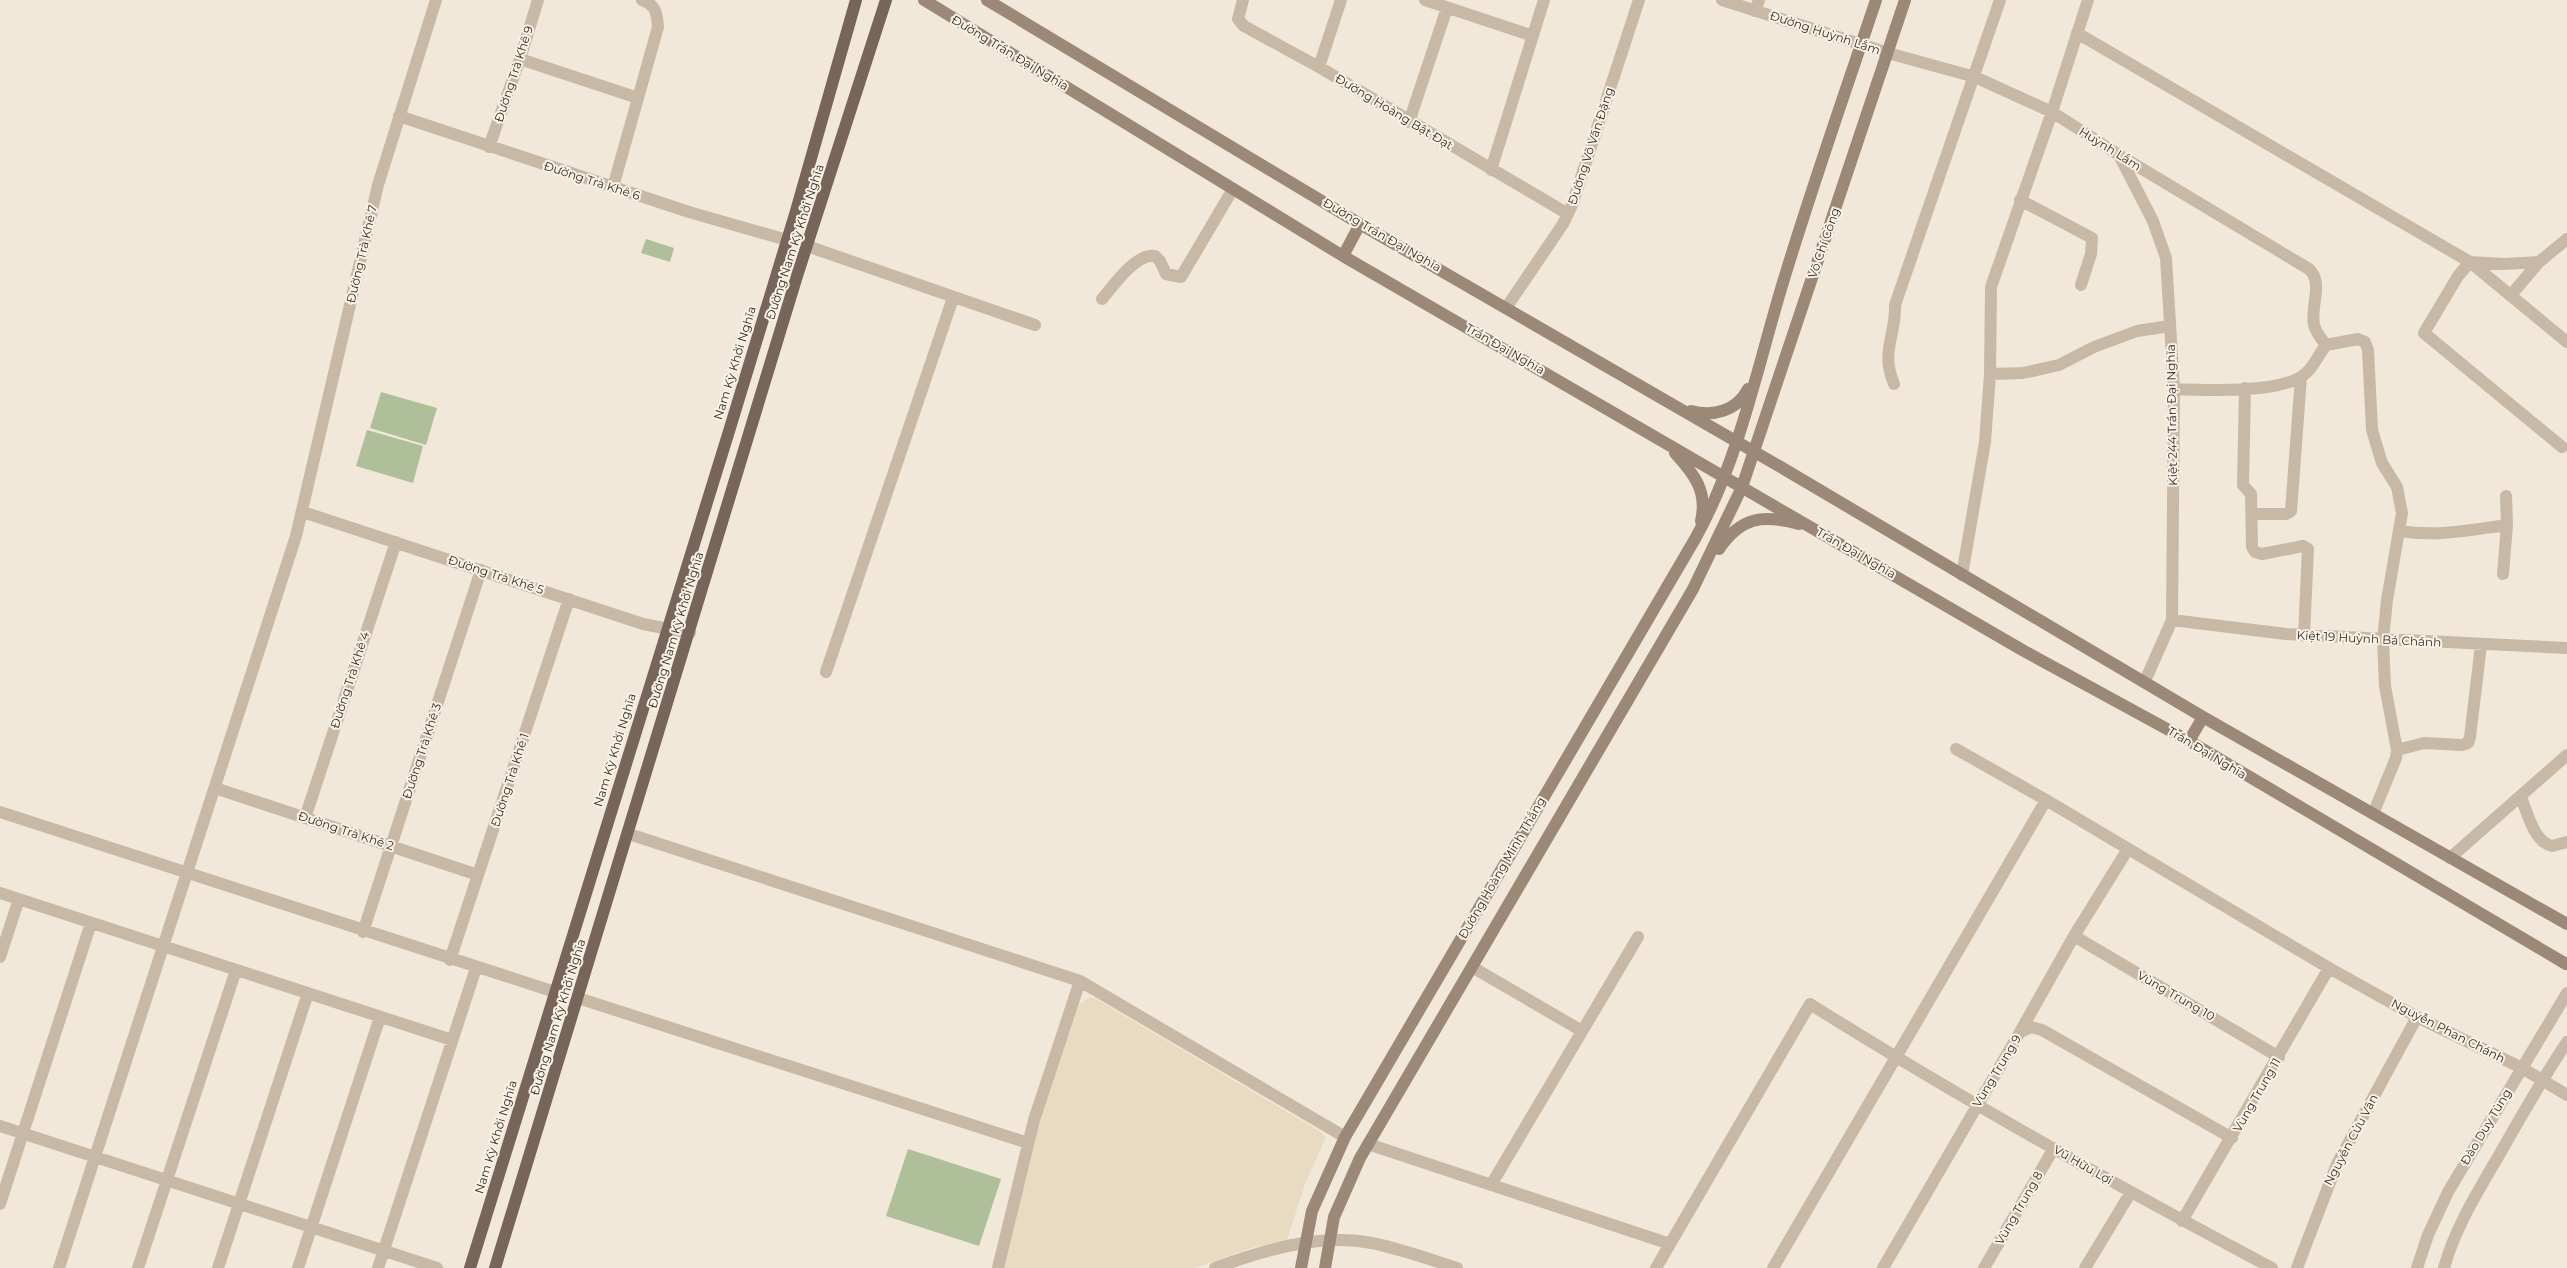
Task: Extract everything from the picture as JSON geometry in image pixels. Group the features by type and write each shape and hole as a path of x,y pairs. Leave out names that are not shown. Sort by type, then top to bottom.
{"main road":[{"name":"Đường Nam Kỳ Khởi Nghĩa","path":"787,240 856,0"},
{"name":"Đường Nam Kỳ Khởi Nghĩa","path":"495,1268 807,246 886,0"},
{"name":"Đường Trần Đại Nghĩa","path":"924,0 1148,137"},
{"name":"Đường Trần Đại Nghĩa","path":"989,0 1360,224 1754,451 1962,575"},
{"path":"1725,477 1785,276 1876,0"},
{"name":"Võ Chí Công","path":"1742,487 1893,55 1905,0"},
{"name":"Trần Đại Nghĩa","path":"1148,137 1343,256 2024,651 2189,741 2567,961"},
{"path":"1343,256 1360,224"},
{"path":"787,240 807,246"},
{"name":"Nam Kỳ Khởi Nghĩa","path":"470,1268 787,240"},
{"path":"1679,408 1702,414 1725,410 1739,401 1755,376"},
{"path":"1667,444 1691,470 1701,488 1703,514 1695,539"},
{"name":"Đường Hoàng Minh Thắng","path":"1301,1268 1304,1244 1315,1201 1345,1137 1695,539 1725,477"},
{"name":"Đường Hoàng Minh Thắng","path":"1325,1268 1328,1240 1343,1194 1368,1144 1693,589 1742,487"},
{"path":"1693,589 1725,540 1748,522 1762,519 1778,520 1821,532"},
{"path":"1962,575 2145,681 2203,717 2567,924"},
{"path":"2189,741 2203,717"},
{"path":"1452,955 1472,967"}],"street":[{"name":"Đường Trà Khê 7","path":"59,1268 303,512 372,212 399,116 436,0"},
{"name":"Đường Trà Khê 9","path":"489,147 520,59 538,0"},
{"path":"612,187 658,27 657,12 651,3 642,0"},
{"name":"Đường Hoàng Bật Đạt","path":"1243,0 1238,19 1244,26 1320,67 1409,122 1568,214"},
{"path":"1320,67 1341,0"},
{"path":"1425,0 1533,36"},
{"path":"1491,170 1544,0"},
{"name":"Đường Võ Văn Đặng","path":"1506,308 1568,214 1639,0"},
{"name":"Đường Huỳnh Lắm","path":"1722,0 1757,5 1893,55"},
{"path":"1894,384 1887,360 1896,318 1896,305 2000,0"},
{"path":"1962,575 1980,479 1990,374 1991,287 2052,112 2088,0"},
{"path":"1409,122 1447,8"},
{"path":"2077,33 2470,262 2567,342"},
{"name":"Huỳnh Lắm","path":"1893,55 1975,77 2052,112 2119,155 2309,269 2317,278 2313,308 2314,324 2326,345"},
{"path":"520,59 638,98"},
{"name":"Đường Trà Khê 6","path":"399,116 689,212 787,240"},
{"name":"Kiệt 244 Trần Đại Nghĩa","path":"2119,155 2153,221 2166,258 2174,389 2172,620 2145,681"},
{"path":"1102,299 1126,271 1144,256 1150,255 1160,261 1166,274 1181,277 1233,189"},
{"path":"2020,200 2092,238 2091,254 2081,285"},
{"path":"2511,295 2539,262 2567,239"},
{"path":"807,246 952,298 1035,325"},
{"path":"2470,262 2504,264 2539,262"},
{"path":"2470,262 2458,276 2424,332 2562,447"},
{"path":"826,672 952,298"},
{"path":"1990,374 2023,372 2059,365 2094,347 2137,331 2170,326"},
{"path":"2174,389 2245,388 2273,386 2295,381 2301,377 2326,345 2358,338 2365,342 2368,350 2372,430 2382,462 2397,487 2402,513 2387,600 2383,640 2385,686 2397,750 2396,758 2373,814"},
{"path":"2252,514 2286,514 2291,512 2301,377"},
{"path":"2245,388 2243,485 2250,492 2252,547 2255,552 2262,554 2303,546 2308,548 2304,636"},
{"path":"2503,574 2507,525 2506,496"},
{"name":"Đường Trà Khê 5","path":"303,512 643,624 690,633"},
{"path":"2400,531 2420,534 2444,534 2507,525"},
{"name":"Đường Trà Khê 4","path":"305,818 396,542"},
{"name":"Đường Trà Khê 3","path":"363,932 482,570"},
{"name":"Đường Trà Khê 1","path":"450,960 570,599"},
{"name":"Kiệt 19 Huỳnh Bá Chánh","path":"2172,620 2304,636 2567,648"},
{"path":"2397,750 2424,742 2462,745 2468,743 2480,645"},
{"name":"Nguyễn Phan Chánh","path":"1956,749 2046,800 2329,968 2418,1017 2522,1068 2567,1095"},
{"path":"2450,858 2567,755"},
{"name":"Đường Trà Khê 2","path":"215,788 478,875"},
{"path":"2521,797 2537,835 2545,843 2552,846 2567,842"},
{"path":"1773,1268 2046,800"},
{"path":"0,812 363,932 555,992"},
{"path":"629,834 1080,981 1345,1137"},
{"path":"2020,1032 2074,936 2128,849"},
{"path":"0,893 452,1040"},
{"path":"0,957 19,899"},
{"path":"0,1204 91,923"},
{"name":"Vùng Trung 10","path":"2074,936 2279,1056"},
{"path":"1491,1185 1638,937"},
{"path":"1472,967 1582,1032"},
{"path":"378,1268 476,968"},
{"name":"Vùng Trung 11","path":"2182,1220 2232,1138 2329,968"},
{"path":"138,1268 236,970"},
{"path":"998,1268 1028,1143 1080,981"},
{"name":"Đào Duy Tùng","path":"2417,1268 2428,1235 2448,1192 2567,992"},
{"path":"218,1268 308,993"},
{"path":"578,998 1028,1143"},
{"name":"Vũ Hữu Lợi","path":"1670,1244 1810,1004 1895,1058 2131,1192 2272,1268"},
{"path":"298,1268 380,1017"},
{"name":"Nguyễn Cửu Vân","path":"2297,1268 2337,1164 2418,1017"},
{"name":"Vùng Trung 9","path":"1883,1268 2020,1032 2031,1027 2042,1030 2232,1138"},
{"name":"Đào Duy Tùng","path":"2444,1268 2457,1229 2542,1080 2567,1042"},
{"path":"0,1126 437,1268"},
{"path":"1368,1144 1670,1244 1656,1268"},
{"name":"Vùng Trung 8","path":"1984,1268 2054,1148"},
{"path":"2085,1268 2131,1192"},
{"path":"1216,1268 1258,1254 1328,1240 1372,1243 1457,1268"}],"green space":[{"path":"646,239 674,248 670,262 641,253"},
{"path":"381,392 437,408 426,445 370,428"},
{"path":"367,430 423,446 413,483 356,466"},
{"path":"908,1149 1001,1179 979,1246 886,1216"}],"shaded area":[{"path":"1090,997 1321,1132 1326,1137 1305,1184 1287,1240 1251,1248 1194,1268 1004,1268 1041,1117 1079,1004"}]}
